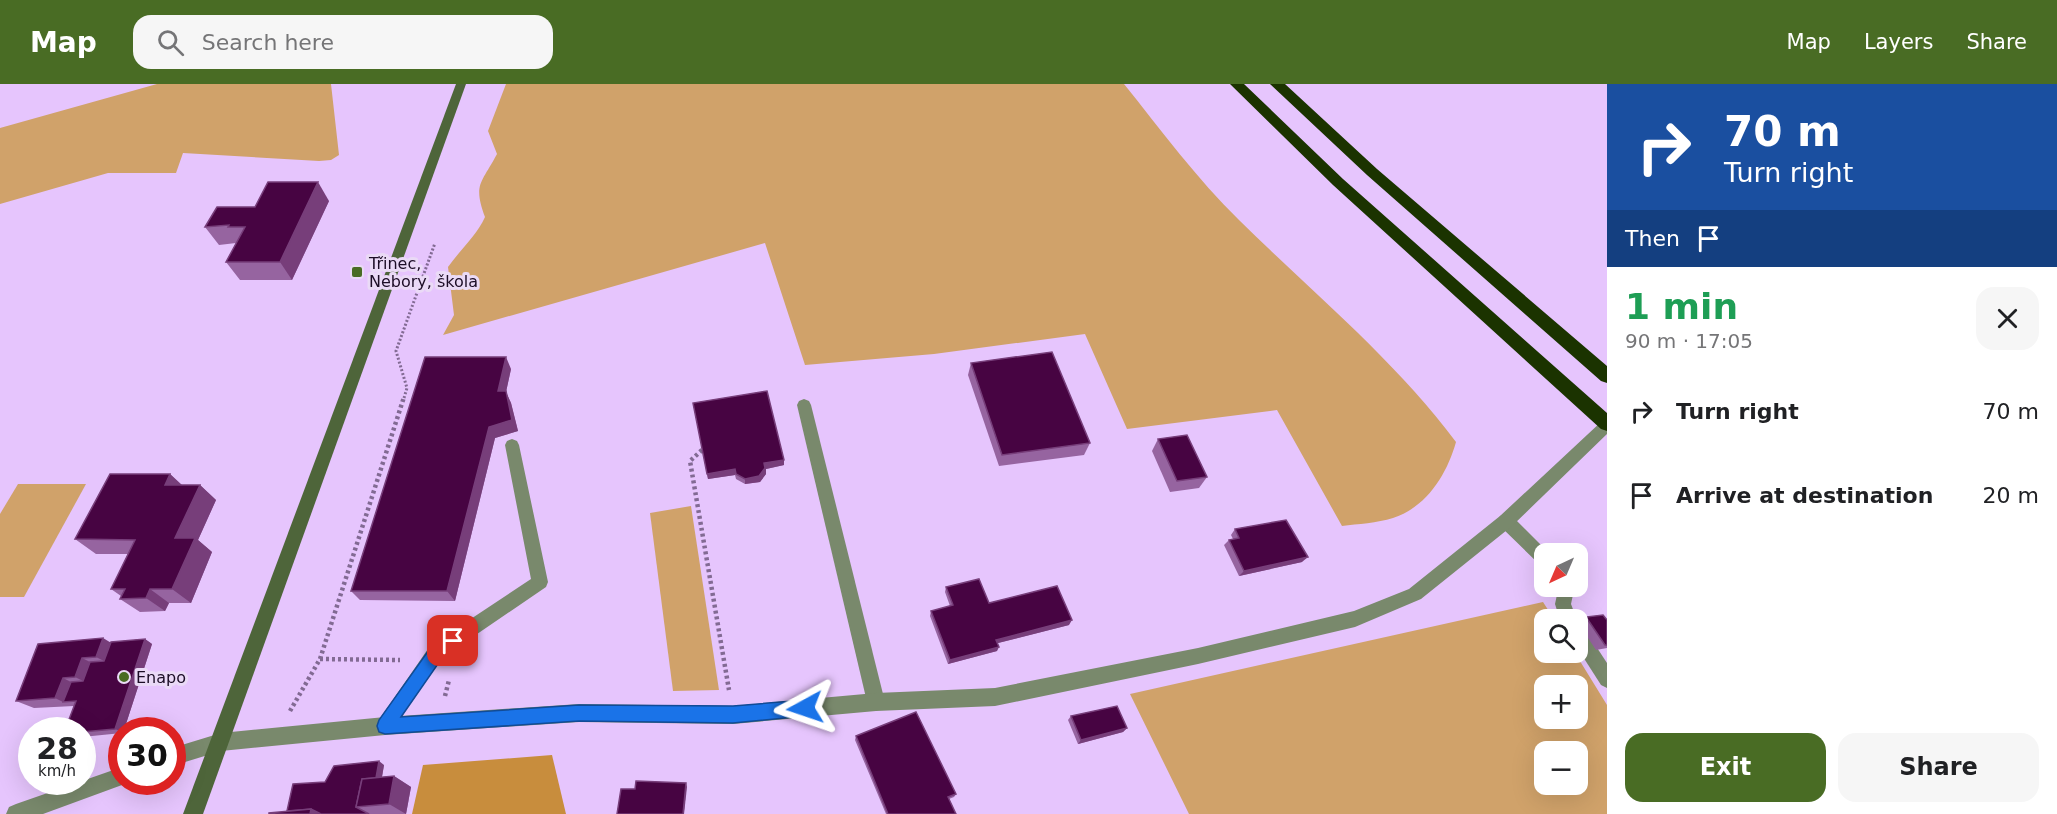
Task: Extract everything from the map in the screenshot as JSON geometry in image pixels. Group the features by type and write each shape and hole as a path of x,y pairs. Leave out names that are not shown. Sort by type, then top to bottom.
{"highway":[{"path":"1237,84 1338,182 1607,424"},
{"path":"1277,84 1372,172 1607,376"}],"main road":[{"path":"193,814 361,360 393,261 462,84"}],"street":[{"path":"804,405 876,702"},
{"path":"186,753 221,742 385,726 579,713 733,715 876,702 995,697 1146,668 1356,619 1415,594 1506,521 1607,424"},
{"path":"385,726 436,652 540,582 512,445"},
{"path":"1506,521 1534,548"},
{"path":"1588,650 1607,679"},
{"path":"16,814 108,781"}],"path":[{"path":"275,738 320,659 407,388 396,351 435,243"},
{"path":"702,450 690,461 733,715"}],"shaded area":[{"path":"157,84 331,84 339,155 331,160 319,161 183,153 176,173 108,173 0,204 0,128"},
{"path":"506,84 1124,84 1224,204 1380,355 1432,412 1456,442 1452,454 1434,488 1416,506 1387,520 1342,526 1277,410 1127,429 1085,334 934,354 805,365 765,243 443,335 454,315 448,267 485,217 481,206 480,184 497,154 488,131"},
{"path":"18,484 86,484 24,597 0,597 0,514"},
{"path":"691,506 719,690 673,691 650,513"},
{"path":"1543,602 1548,609 1534,609 1534,663 1581,663 1607,705 1607,814 1189,814 1130,694"},
{"path":"552,755 566,814 412,814 423,765"}],"building":[{"path":"268,182 318,182 280,262 226,262 245,227 228,227 229,225 205,227 217,207 255,207"},
{"path":"1052,352 1090,443 1002,455 971,363"},
{"path":"425,357 506,357 498,391 506,391 512,420 489,427 447,591 351,591"},
{"path":"767,391 784,460 764,463 765,468 759,476 745,479 736,474 735,469 707,474 693,403"},
{"path":"1187,435 1207,477 1177,481 1158,439"},
{"path":"110,474 170,474 165,485 200,485 175,538 195,538 172,589 150,589 146,598 120,599 125,589 111,589 135,540 75,539"},
{"path":"1286,520 1308,557 1244,571 1229,540 1239,538 1235,529"},
{"path":"979,579 989,603 1057,586 1072,620 996,640 999,647 950,660 931,611 953,605 946,587"},
{"path":"1603,615 1607,620 1607,645 1588,620 1588,617"},
{"path":"103,638 96,657 82,658 75,677 63,678 55,698 16,701 38,644"},
{"path":"145,639 119,717 108,717 108,730 96,731 96,717 70,717 76,701 63,702 71,682 83,681 90,662 104,661 111,642"},
{"path":"1117,706 1127,728 1081,740 1071,716"},
{"path":"916,712 956,794 948,797 956,814 888,814 856,736"},
{"path":"379,761 376,778 362,779 356,807 369,814 321,814 311,809 287,811 293,784 325,782 334,766"},
{"path":"394,776 389,804 356,807 362,779"},
{"path":"636,781 686,783 683,814 617,814 621,789 635,789"},
{"path":"311,809 310,814 269,814 269,813"}],"place":[{"name":"Třinec, Nebory, škola","path":"357,272"},
{"name":"Enapo","path":"124,677"}],"route":[{"path":"453,641 436,652 385,726 579,713 733,715 805,708"}]}
